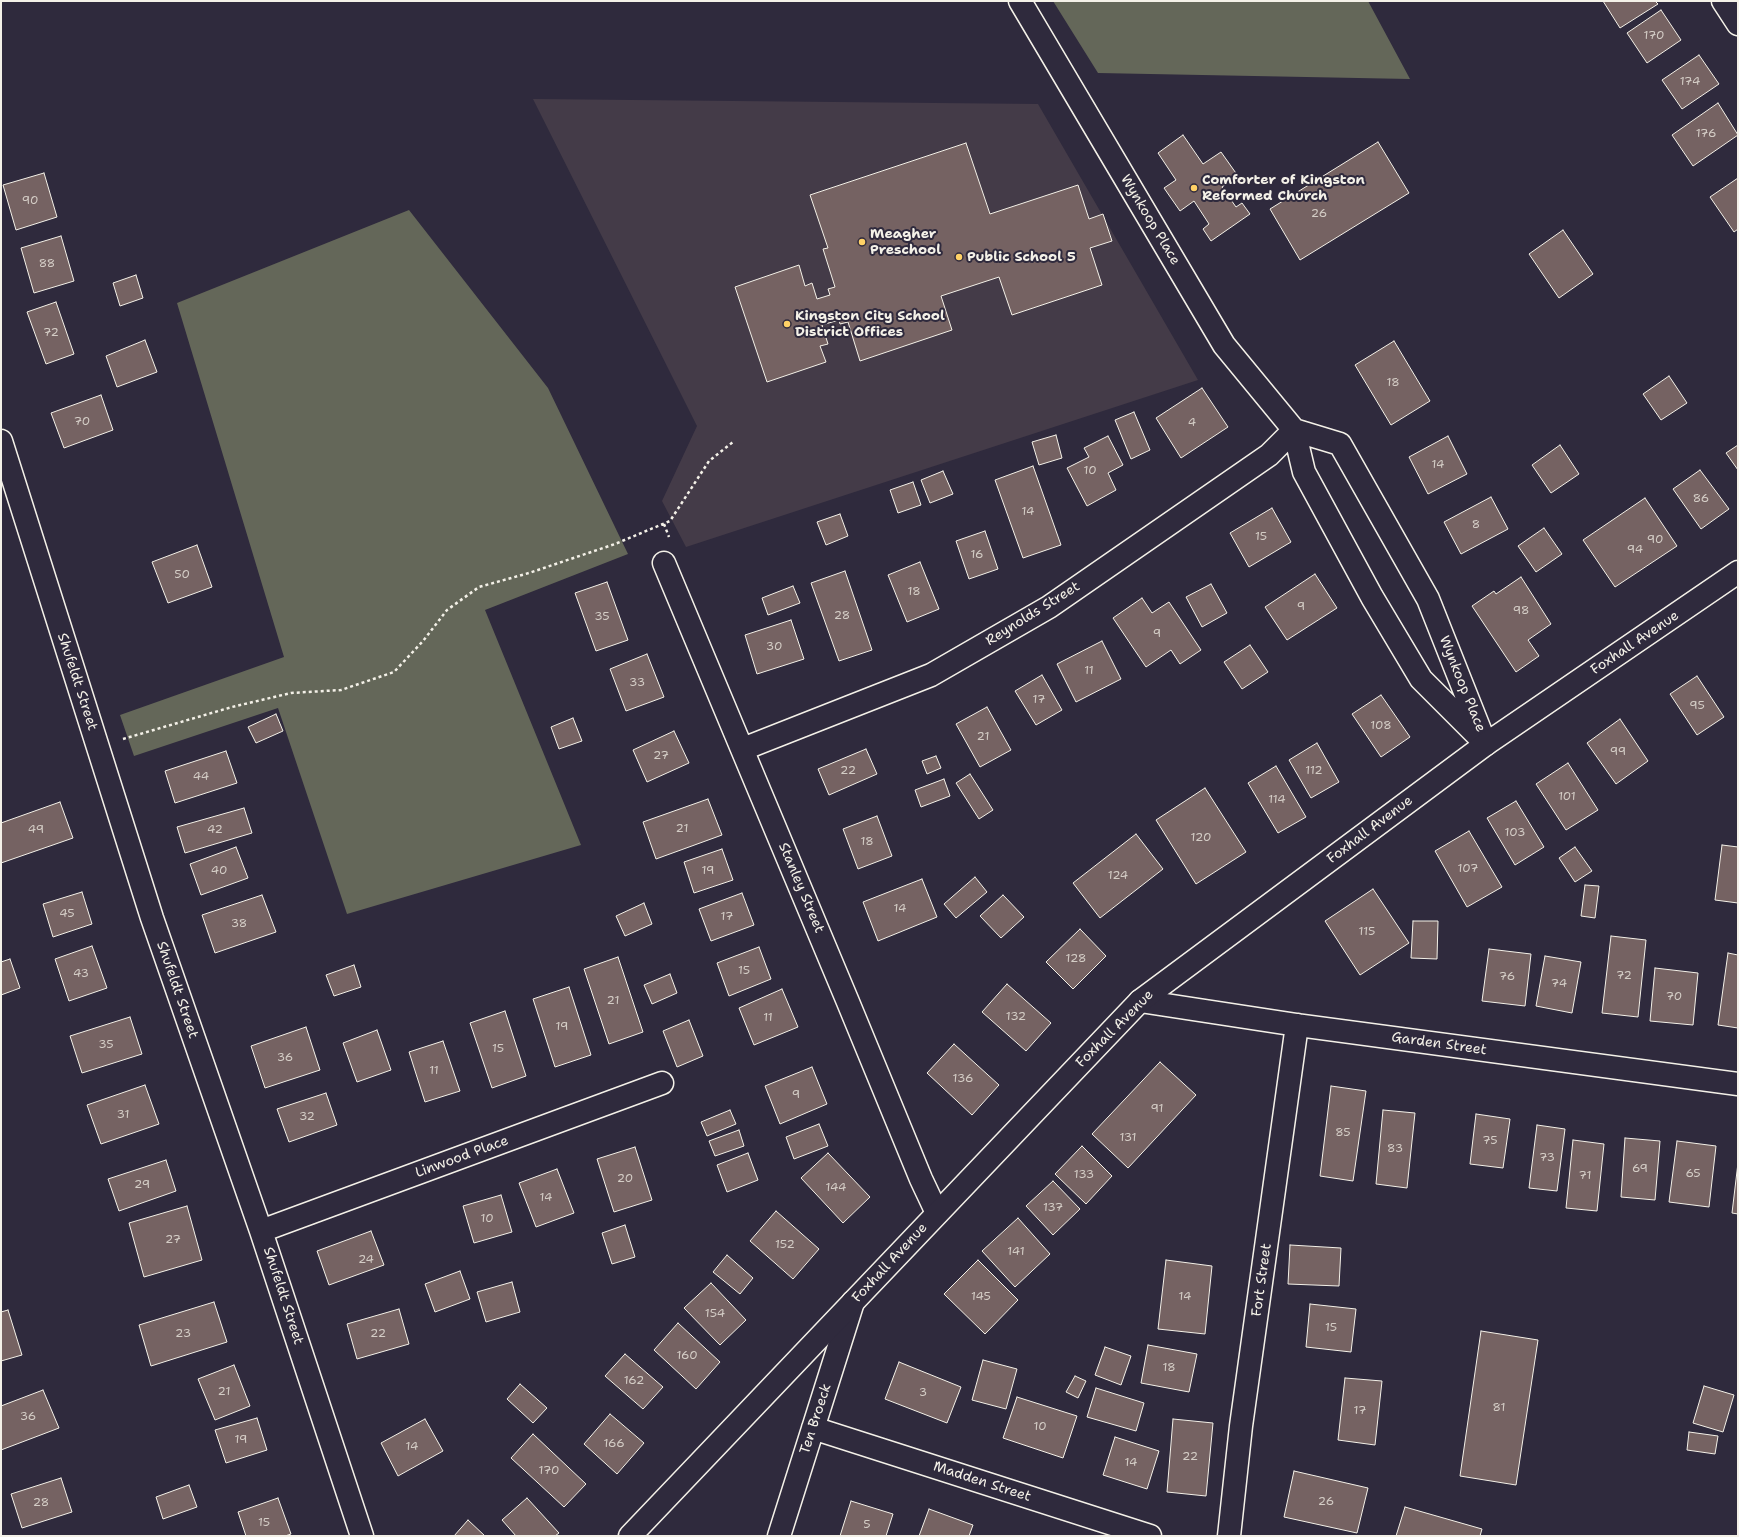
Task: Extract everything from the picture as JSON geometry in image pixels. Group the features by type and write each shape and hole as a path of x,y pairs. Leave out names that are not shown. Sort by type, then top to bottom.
{"street":[{"name":"Wynkoop Place","path":"1020,1 1224,344 1294,430 1304,472 1372,597 1421,679 1486,744"},
{"path":"1723,1 1738,24"},
{"name":"Wynkoop Place","path":"1294,430 1340,444 1428,599 1486,744"},
{"name":"Reynolds Street","path":"743,749 931,675 1049,607 1269,455 1294,430"},
{"name":"Shufeldt Street","path":"1,441 152,918 261,1231 362,1536"},
{"name":"Stanley Street","path":"664,563 743,749 921,1179 937,1213"},
{"name":"Foxhall Avenue","path":"630,1536 1140,1001 1486,744 1738,572"},
{"name":"Garden Street","path":"1140,1001 1297,1025 1738,1084"},
{"name":"Fort Street","path":"1229,1536 1241,1426 1297,1025"},
{"name":"Linwood Place","path":"261,1231 662,1083"},
{"name":"Ten Broeck","path":"779,1536 853,1302"},
{"name":"Madden Street","path":"813,1428 1150,1536"}],"path":[{"path":"98,746 291,693 341,690 394,672 423,641 447,610 479,587 615,544 670,522 709,461 733,442"},
{"path":"664,524 668,533"}],"shaded area":[{"name":"Meagher Preschool","path":"533,99 1038,104 1198,380 686,547 662,501 697,426"}],"green space":[{"path":"1053,1 1368,1 1410,79 1098,73"},
{"path":"409,210 548,388 628,554 485,610 581,845 347,914 278,708 134,756 120,715 284,657 177,303"}],"building":[{"path":"1603,1 1655,1 1658,4 1620,28"},
{"path":"1661,10 1681,40 1647,63 1627,33"},
{"path":"1699,55 1719,84 1682,109 1662,80"},
{"path":"1718,103 1738,135 1693,166 1672,135"},
{"name":"Comforter of Kingston Reformed Church","path":"1183,135 1203,164 1221,152 1238,176 1222,187 1236,207 1242,203 1250,214 1211,241 1203,229 1209,224 1194,201 1180,211 1164,188 1176,180 1158,153"},
{"path":"1378,142 1409,193 1300,260 1270,209"},
{"name":"Public School 5","path":"966,143 990,214 1078,185 1089,219 1103,214 1112,241 1090,248 1102,285 1012,315 999,277 941,296 952,330 860,361 848,322 840,324 839,320 822,325 828,344 820,346 826,362 767,382 735,287 799,265 805,286 812,283 817,299 830,295 828,289 835,287 823,249 828,248 810,195"},
{"path":"44,173 57,217 16,230 3,185"},
{"path":"1738,178 1738,229 1734,232 1710,197"},
{"path":"1563,230 1593,274 1559,298 1529,254"},
{"path":"61,236 74,281 34,293 21,248"},
{"path":"136,275 143,298 120,306 113,283"},
{"path":"56,302 74,354 46,364 27,312"},
{"path":"145,340 157,372 117,387 106,356"},
{"path":"1394,341 1430,401 1391,425 1355,365"},
{"path":"1669,376 1687,403 1661,420 1643,394"},
{"path":"1202,388 1228,427 1181,458 1156,418"},
{"path":"101,395 113,430 64,448 51,413"},
{"path":"1134,412 1150,450 1131,459 1115,420"},
{"path":"1056,435 1062,458 1039,465 1032,442"},
{"path":"1108,436 1123,465 1108,473 1116,490 1087,506 1067,468 1089,457 1084,448"},
{"path":"1448,436 1467,474 1428,494 1409,457"},
{"path":"1560,445 1579,474 1551,493 1532,465"},
{"path":"1738,445 1738,470 1726,453"},
{"path":"1033,466 1061,545 1023,558 995,480"},
{"path":"1700,470 1729,509 1701,529 1673,489"},
{"path":"943,471 953,494 930,503 921,480"},
{"path":"913,482 921,505 898,513 890,490"},
{"path":"1491,497 1508,529 1461,554 1444,522"},
{"path":"1645,498 1677,546 1615,587 1583,540"},
{"path":"1272,508 1291,542 1249,567 1230,533"},
{"path":"840,514 848,536 826,545 817,522"},
{"path":"1544,528 1562,554 1536,572 1518,546"},
{"path":"985,531 998,569 969,579 956,541"},
{"path":"197,545 212,587 168,603 152,562"},
{"path":"920,562 939,609 907,622 888,575"},
{"path":"845,571 872,650 839,661 811,583"},
{"path":"1315,574 1337,608 1287,640 1265,607"},
{"path":"1521,577 1551,624 1528,640 1539,656 1516,672 1472,606 1494,591 1496,594"},
{"path":"607,582 628,640 596,651 575,593"},
{"path":"1211,584 1227,613 1202,627 1186,597"},
{"path":"793,586 800,603 768,615 762,598"},
{"path":"1142,598 1152,613 1169,602 1201,650 1180,664 1171,650 1146,667 1113,618"},
{"path":"791,620 804,659 757,674 745,635"},
{"path":"1102,641 1121,679 1076,702 1057,664"},
{"path":"1250,645 1268,672 1242,689 1224,662"},
{"path":"647,654 664,697 626,711 610,669"},
{"path":"1042,675 1062,710 1036,725 1015,691"},
{"path":"1697,676 1724,717 1697,735 1670,694"},
{"path":"1381,695 1410,737 1381,757 1352,714"},
{"path":"987,707 1011,750 980,767 956,724"},
{"path":"276,714 283,731 256,743 248,727"},
{"path":"573,718 582,741 559,749 551,727"},
{"path":"1620,719 1648,761 1616,784 1587,743"},
{"path":"674,731 689,763 647,782 633,750"},
{"path":"1317,743 1339,782 1311,798 1289,760"},
{"path":"866,749 877,774 829,795 818,769"},
{"path":"226,751 237,783 175,803 165,771"},
{"path":"936,756 941,768 927,774 922,761"},
{"path":"1568,763 1598,810 1566,830 1536,784"},
{"path":"1276,766 1306,817 1278,833 1248,783"},
{"path":"970,774 993,810 979,819 956,783"},
{"path":"944,779 950,796 921,807 915,790"},
{"path":"1205,788 1246,852 1196,884 1156,820"},
{"path":"708,799 722,835 656,859 643,822"},
{"path":"1516,801 1544,847 1515,865 1487,818"},
{"path":"60,802 73,838 1,863 1,823"},
{"path":"244,808 252,833 185,853 177,827"},
{"path":"877,816 892,856 858,869 843,829"},
{"path":"1469,831 1502,887 1467,907 1435,851"},
{"path":"1136,834 1163,869 1100,918 1073,883"},
{"path":"1722,845 1738,847 1738,903 1715,900"},
{"path":"236,847 248,878 201,895 190,864"},
{"path":"1575,847 1592,871 1575,882 1559,858"},
{"path":"722,849 733,880 694,893 684,862"},
{"path":"975,877 987,892 956,918 944,904"},
{"path":"922,879 937,917 878,941 863,902"},
{"path":"1585,885 1599,886 1595,918 1581,916"},
{"path":"1373,889 1409,943 1360,975 1325,921"},
{"path":"82,892 92,924 53,937 43,904"},
{"path":"742,893 754,925 711,941 699,909"},
{"path":"262,895 276,932 215,953 202,915"},
{"path":"1003,895 1024,917 1001,938 980,916"},
{"path":"644,903 652,924 625,936 616,916"},
{"path":"1413,921 1438,921 1437,959 1411,958"},
{"path":"1080,929 1106,956 1073,989 1046,962"},
{"path":"1611,936 1646,940 1638,1017 1602,1013"},
{"path":"92,946 107,988 69,1001 55,959"},
{"path":"759,947 771,979 729,996 717,963"},
{"path":"1489,949 1531,954 1525,1006 1482,1001"},
{"path":"1728,953 1738,955 1738,1028 1718,1025"},
{"path":"1545,956 1581,962 1572,1013 1536,1006"},
{"path":"618,957 643,1032 609,1044 584,969"},
{"path":"10,959 20,988 1,995 1,962"},
{"path":"354,965 361,987 334,996 326,975"},
{"path":"1655,968 1698,973 1693,1025 1650,1021"},
{"path":"670,974 677,993 652,1004 644,985"},
{"path":"1007,984 1051,1023 1026,1051 982,1012"},
{"path":"569,987 591,1055 555,1067 533,999"},
{"path":"782,989 798,1027 754,1045 739,1008"},
{"path":"505,1011 526,1076 492,1088 470,1023"},
{"path":"130,1017 142,1054 82,1073 70,1036"},
{"path":"689,1020 703,1056 677,1067 663,1031"},
{"path":"306,1027 320,1070 265,1088 251,1046"},
{"path":"377,1030 391,1070 357,1082 343,1043"},
{"path":"443,1041 460,1091 425,1102 409,1052"},
{"path":"954,1044 999,1085 972,1115 927,1073"},
{"path":"1160,1062 1196,1095 1128,1168 1092,1134"},
{"path":"812,1067 827,1104 780,1124 765,1086"},
{"path":"145,1085 159,1124 101,1144 87,1105"},
{"path":"1331,1086 1366,1091 1353,1181 1320,1176"},
{"path":"326,1093 337,1125 289,1142 277,1109"},
{"path":"730,1110 736,1124 707,1136 701,1122"},
{"path":"1383,1110 1415,1113 1407,1188 1376,1184"},
{"path":"1476,1114 1510,1119 1503,1168 1470,1164"},
{"path":"819,1124 828,1146 794,1159 786,1137"},
{"path":"1537,1125 1565,1129 1557,1191 1529,1188"},
{"path":"739,1130 744,1146 715,1156 709,1141"},
{"path":"1625,1138 1660,1141 1655,1200 1621,1197"},
{"path":"1573,1140 1604,1144 1597,1211 1566,1208"},
{"path":"1677,1141 1716,1146 1709,1207 1669,1202"},
{"path":"1082,1146 1112,1176 1086,1204 1055,1174"},
{"path":"635,1147 652,1200 614,1212 597,1159"},
{"path":"748,1153 758,1180 727,1192 717,1165"},
{"path":"828,1153 870,1197 843,1223 801,1178"},
{"path":"166,1160 176,1191 119,1211 108,1179"},
{"path":"1738,1163 1738,1214 1732,1213"},
{"path":"557,1169 574,1213 536,1227 519,1183"},
{"path":"1053,1181 1080,1209 1053,1235 1026,1206"},
{"path":"501,1195 512,1232 474,1243 463,1206"},
{"path":"187,1206 202,1260 144,1277 129,1223"},
{"path":"776,1211 819,1249 793,1279 750,1241"},
{"path":"1018,1218 1050,1254 1015,1287 982,1251"},
{"path":"625,1225 635,1257 612,1264 602,1233"},
{"path":"371,1231 384,1265 329,1285 317,1251"},
{"path":"1290,1245 1341,1248 1339,1286 1288,1284"},
{"path":"727,1255 753,1278 740,1294 713,1272"},
{"path":"978,1260 1018,1300 985,1334 944,1294"},
{"path":"1166,1260 1212,1266 1205,1334 1158,1329"},
{"path":"460,1271 470,1299 435,1312 425,1284"},
{"path":"512,1282 520,1312 486,1322 477,1292"},
{"path":"711,1283 746,1320 720,1345 684,1308"},
{"path":"214,1302 227,1342 151,1366 139,1325"},
{"path":"1310,1304 1356,1309 1351,1352 1306,1347"},
{"path":"399,1309 409,1344 357,1359 347,1324"},
{"path":"8,1310 22,1355 1,1361 1,1312"},
{"path":"678,1323 720,1362 696,1389 654,1350"},
{"path":"1481,1331 1538,1340 1516,1485 1460,1476"},
{"path":"1148,1345 1197,1354 1189,1392 1141,1383"},
{"path":"1105,1347 1131,1356 1121,1385 1095,1375"},
{"path":"625,1354 663,1387 643,1409 605,1376"},
{"path":"983,1360 1017,1369 1006,1409 972,1400"},
{"path":"899,1362 961,1387 947,1423 885,1399"},
{"path":"234,1365 250,1406 215,1420 198,1379"},
{"path":"1075,1376 1086,1381 1078,1398 1066,1392"},
{"path":"1345,1378 1382,1381 1375,1445 1338,1440"},
{"path":"520,1384 547,1408 533,1423 507,1399"},
{"path":"1704,1386 1734,1395 1723,1432 1693,1423"},
{"path":"1096,1388 1144,1403 1136,1431 1087,1417"},
{"path":"43,1390 59,1428 1,1450 1,1406"},
{"path":"1017,1397 1077,1416 1063,1458 1003,1438"},
{"path":"610,1414 644,1443 617,1474 584,1444"},
{"path":"257,1418 267,1450 226,1463 215,1430"},
{"path":"425,1419 443,1451 398,1476 381,1443"},
{"path":"1173,1419 1213,1423 1206,1496 1167,1492"},
{"path":"1689,1432 1718,1436 1715,1454 1687,1450"},
{"path":"533,1434 586,1484 564,1507 511,1458"},
{"path":"1115,1437 1159,1451 1147,1489 1103,1475"},
{"path":"1294,1471 1368,1488 1357,1533 1284,1517"},
{"path":"61,1478 72,1512 22,1528 11,1494"},
{"path":"189,1485 197,1507 163,1519 156,1497"},
{"path":"278,1498 291,1534 285,1536 246,1536 238,1512"},
{"path":"527,1498 559,1533 555,1536 516,1536 502,1520"},
{"path":"851,1501 893,1514 886,1536 840,1536"},
{"path":"1405,1507 1482,1529 1480,1536 1396,1536"},
{"path":"929,1509 973,1525 969,1536 919,1536"},
{"path":"468,1520 485,1536 454,1536"}],"place":[{"name":"Comforter of Kingston Reformed Church","path":"1194,188"},
{"name":"Meagher Preschool","path":"862,242"},
{"name":"Public School 5","path":"959,257"},
{"name":"Kingston City School District Offices","path":"787,324"}]}
